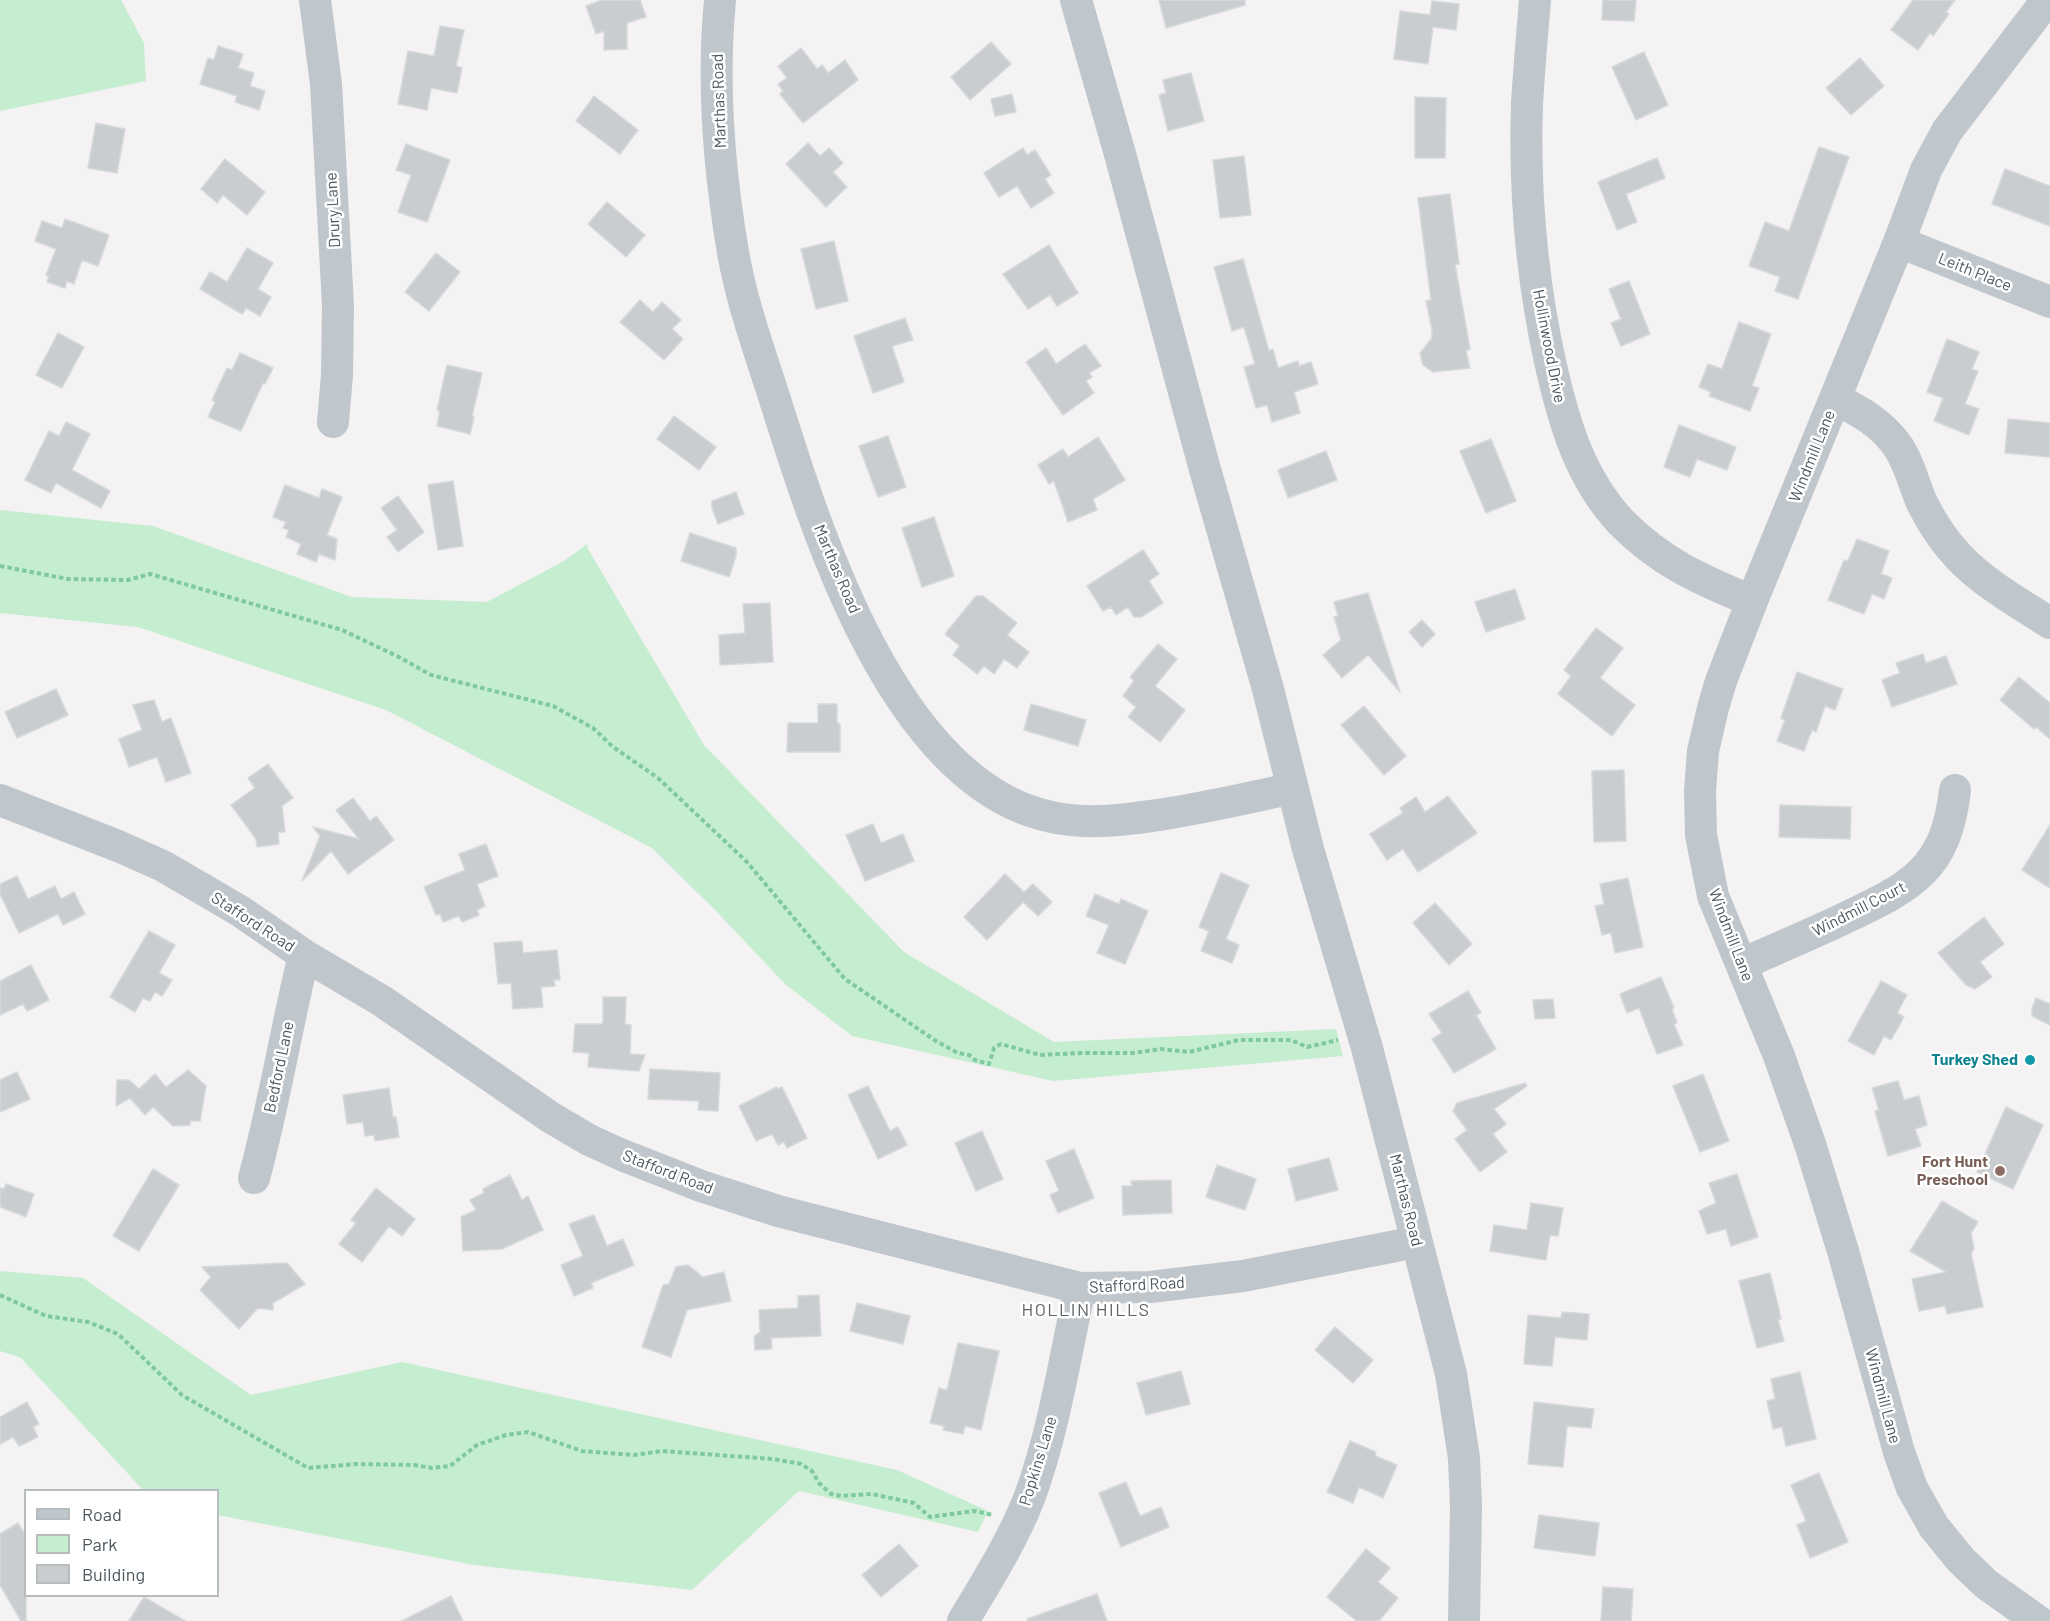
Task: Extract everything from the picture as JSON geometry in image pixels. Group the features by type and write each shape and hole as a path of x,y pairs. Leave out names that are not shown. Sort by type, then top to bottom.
{"street":[{"name":"Drury Lane","path":"315,0 326,84 338,306 337,375 333,422"},
{"name":"Marthas Road","path":"720,0 717,90 720,155 730,234 745,304 795,464 822,537 846,595 877,658 908,709 927,735 973,781 1017,806 1067,820 1116,822 1232,803 1293,788"},
{"name":"Marthas Road","path":"1076,0 1268,689 1308,849 1367,1048 1451,1374 1464,1458 1466,1506 1464,1621"},
{"name":"Hollinwood Drive","path":"1535,0 1527,104 1529,216 1536,284 1546,344 1574,448 1602,498 1640,540 1682,570 1752,601"},
{"name":"Windmill Lane","path":"2038,1621 1986,1584 1961,1560 1934,1527 1912,1488 1899,1452 1844,1251 1811,1147 1779,1056 1713,896 1701,835 1700,791 1703,751 1713,708 1752,601 1899,242 1926,170 1947,132 2047,0"},
{"name":"Leith Place","path":"1899,242 2050,302"},
{"path":"1835,399 1863,412 1883,429 1899,448 1911,471 1922,503 1936,527 1958,556 2000,590 2050,623"},
{"name":"Windmill Court","path":"1742,964 1886,899 1913,881 1926,868 1941,845 1952,817 1955,790"},
{"name":"Stafford Road","path":"0,800 163,866 240,910 304,955 382,1001 550,1117 589,1140 701,1186 778,1211 1080,1288 1150,1287 1243,1276 1416,1242"},
{"name":"Bedford Lane","path":"254,1178 304,955"},
{"name":"Popkins Lane","path":"963,1621 1014,1532 1030,1495 1049,1431 1080,1288"}],"path":[{"path":"0,566 68,579 128,580 150,574 342,630 399,657 430,675 553,706 593,728 613,747 658,778 708,824 747,862 845,979 936,1041 958,1053 969,1055 975,1060 989,1064 994,1048 1001,1044 1040,1055 1133,1053 1161,1049 1189,1053 1239,1040 1291,1040 1307,1047 1339,1040"},
{"path":"0,1295 46,1316 88,1322 118,1334 182,1395 308,1468 357,1464 414,1465 432,1468 450,1466 477,1445 506,1435 528,1432 582,1451 634,1455 662,1452 801,1464 812,1471 819,1483 831,1494 841,1496 872,1494 915,1503 930,1517 959,1515 974,1511 986,1513"}],"green space":[{"path":"0,0 121,0 144,43 146,81 0,111"},
{"path":"0,510 153,526 352,597 487,602 564,561 587,544 704,745 904,952 1054,1042 1336,1029 1343,1056 1053,1081 852,1036 785,984 652,848 386,710 138,627 0,613"},
{"path":"0,1271 83,1278 251,1395 402,1362 897,1470 988,1511 978,1532 799,1491 692,1590 474,1565 219,1515 219,1489 142,1489 21,1358 0,1351"}],"building":[{"path":"602,0 640,0 646,17 627,23 627,49 604,50 604,31 596,34 586,6"},
{"path":"1159,0 1245,0 1245,5 1166,28"},
{"path":"1603,0 1636,0 1634,21 1602,20"},
{"path":"1913,0 1955,0 1946,12 1949,14 1933,36 1930,33 1918,50 1891,30"},
{"path":"1432,1 1459,4 1456,30 1433,27 1428,64 1394,59 1400,11 1430,15"},
{"path":"440,26 464,30 456,66 462,68 457,93 431,88 427,110 398,104 408,51 434,56"},
{"path":"991,42 1011,64 970,100 951,77"},
{"path":"218,46 243,54 238,68 254,73 250,86 265,91 259,110 235,102 237,96 200,84 208,58 214,60"},
{"path":"801,48 817,69 822,65 828,73 845,60 858,80 803,123 780,94 783,91 778,84 787,78 778,66"},
{"path":"1644,52 1668,105 1636,120 1612,67"},
{"path":"1860,58 1884,86 1851,115 1826,88"},
{"path":"1191,73 1204,121 1168,131 1159,95 1166,93 1163,80"},
{"path":"1012,94 1016,112 995,116 991,99"},
{"path":"594,96 638,130 620,154 576,121"},
{"path":"1415,97 1446,98 1445,158 1415,158"},
{"path":"96,123 125,129 117,173 88,168"},
{"path":"808,143 820,156 829,148 843,163 833,172 847,187 826,207 786,164"},
{"path":"406,144 450,160 427,222 398,212 411,175 396,170"},
{"path":"1819,147 1849,157 1798,299 1775,291 1780,277 1749,266 1765,222 1789,231"},
{"path":"1023,148 1027,155 1035,150 1051,175 1045,179 1054,193 1031,208 1017,186 999,197 984,173"},
{"path":"1244,156 1251,215 1220,218 1213,160"},
{"path":"1657,158 1665,178 1626,194 1637,222 1617,230 1598,182"},
{"path":"225,159 265,192 247,215 223,195 217,203 201,189"},
{"path":"2005,169 2050,186 2050,226 1992,204"},
{"path":"1450,194 1459,264 1455,264 1470,349 1466,351 1470,368 1433,372 1423,365 1420,353 1432,338 1432,330 1426,301 1431,300 1418,198"},
{"path":"607,202 645,235 626,257 588,224"},
{"path":"65,219 109,235 98,266 82,260 74,284 67,281 65,288 47,282 49,276 46,275 56,249 35,241 42,221 62,228"},
{"path":"834,241 848,301 816,309 801,249"},
{"path":"1049,245 1078,293 1057,306 1050,295 1028,309 1003,274"},
{"path":"247,248 273,263 258,289 271,297 260,316 246,308 242,314 200,289 210,272 227,282"},
{"path":"436,253 460,272 429,311 405,292"},
{"path":"1243,259 1269,351 1273,349 1278,368 1298,361 1299,366 1311,362 1318,384 1294,392 1300,413 1272,422 1267,405 1256,408 1244,367 1255,364 1244,327 1232,331 1214,267"},
{"path":"1629,281 1650,334 1621,346 1611,323 1621,319 1609,289"},
{"path":"640,300 653,312 662,302 681,320 672,329 683,339 664,360 620,322"},
{"path":"905,318 913,340 892,346 904,382 873,393 854,336"},
{"path":"1739,322 1771,334 1752,386 1759,388 1750,411 1709,396 1711,392 1699,387 1708,364 1722,369"},
{"path":"58,333 84,347 62,388 36,375"},
{"path":"1947,339 1979,352 1972,369 1978,371 1965,404 1979,409 1969,435 1934,421 1943,398 1927,392"},
{"path":"1085,344 1101,366 1089,373 1092,377 1086,381 1094,393 1063,415 1026,362 1046,348 1056,364"},
{"path":"240,353 273,368 265,384 263,383 241,431 208,417 215,402 212,400 227,368 232,370"},
{"path":"447,365 482,373 470,434 437,426 440,411 437,410"},
{"path":"674,416 716,447 699,470 657,439"},
{"path":"2008,419 2050,423 2050,457 2005,453"},
{"path":"66,422 90,434 72,470 110,491 101,508 56,483 51,493 25,480 49,431 59,436"},
{"path":"1679,425 1736,447 1727,470 1697,459 1690,477 1664,467"},
{"path":"888,436 906,487 878,497 859,446"},
{"path":"1098,437 1125,480 1093,499 1097,510 1068,522 1054,481 1049,484 1038,465 1063,449 1068,457"},
{"path":"1491,439 1516,501 1486,513 1460,451"},
{"path":"1326,451 1337,480 1288,498 1278,470"},
{"path":"453,481 463,546 438,550 428,485"},
{"path":"285,485 319,498 322,489 342,497 327,535 337,539 335,560 319,554 316,562 297,554 301,544 286,537 289,530 283,528 286,522 273,517"},
{"path":"736,492 744,514 718,524 712,501"},
{"path":"398,496 424,532 398,552 387,537 397,530 381,508"},
{"path":"934,517 954,576 922,587 902,528"},
{"path":"690,533 736,548 736,556 729,577 681,561"},
{"path":"1857,539 1889,551 1881,574 1892,578 1884,599 1872,594 1864,614 1828,600 1844,560 1848,561"},
{"path":"1143,550 1159,574 1149,581 1163,603 1141,617 1134,617 1128,607 1116,615 1111,607 1103,611 1087,586"},
{"path":"1515,589 1525,619 1486,632 1475,602"},
{"path":"1368,593 1400,692 1368,655 1342,678 1323,655 1341,640 1334,617 1338,616 1334,602"},
{"path":"976,596 983,596 1017,623 1007,635 1029,652 1017,668 1004,659 994,674 984,666 977,674 953,655 960,646 945,634"},
{"path":"770,603 773,662 720,665 719,635 745,633 743,604"},
{"path":"1422,620 1435,634 1422,647 1409,632"},
{"path":"1596,628 1623,648 1600,678 1635,705 1612,736 1558,694 1571,676 1564,670"},
{"path":"1158,644 1177,659 1155,686 1185,710 1160,742 1128,717 1136,707 1123,696 1134,681 1130,677"},
{"path":"1923,654 1926,663 1946,656 1957,684 1892,707 1882,680 1900,673 1896,663"},
{"path":"1797,672 1843,689 1835,710 1825,706 1816,732 1812,730 1804,751 1777,741 1785,720 1781,718"},
{"path":"2019,677 2050,703 2050,739 2036,727 2034,729 2000,700"},
{"path":"56,689 68,715 17,738 5,712"},
{"path":"154,700 162,722 171,718 191,773 166,782 157,757 129,767 119,739 142,730 133,705"},
{"path":"818,704 837,704 840,752 787,752 788,723 818,723"},
{"path":"1031,704 1086,720 1078,746 1024,730"},
{"path":"1364,706 1406,756 1384,775 1341,725"},
{"path":"268,764 293,798 282,806 285,832 278,832 279,844 257,847 256,839 231,805 255,788 248,778"},
{"path":"1624,770 1626,841 1594,842 1592,771"},
{"path":"1448,796 1477,833 1418,872 1403,849 1387,860 1370,834 1403,813 1400,808 1416,797 1425,812"},
{"path":"353,798 370,821 376,816 394,840 348,874 331,851 302,881 320,836 313,827 359,839 336,810"},
{"path":"1780,805 1851,807 1850,839 1779,837"},
{"path":"873,824 881,843 903,834 914,861 865,881 846,835"},
{"path":"2050,825 2050,888 2022,870"},
{"path":"486,844 498,876 477,884 485,906 477,910 479,915 462,922 459,916 443,922 440,914 436,915 424,887 465,870 459,854"},
{"path":"1221,873 1249,885 1226,939 1239,945 1232,963 1201,951 1209,931 1199,927"},
{"path":"1005,874 1024,892 1033,884 1052,902 1038,916 1023,902 987,940 964,917"},
{"path":"17,876 28,899 55,886 61,899 74,892 85,914 63,925 58,914 19,933 0,894 0,884"},
{"path":"1628,878 1643,947 1615,953 1611,933 1602,935 1595,906 1604,904 1600,884"},
{"path":"1095,894 1119,904 1121,899 1148,911 1125,964 1097,953 1109,925 1086,916"},
{"path":"1435,903 1472,944 1449,965 1413,923"},
{"path":"1984,917 2004,944 1980,962 1992,977 1975,989 1966,985 1938,953"},
{"path":"149,931 175,945 159,973 172,980 162,996 155,992 150,1001 143,998 135,1012 110,997"},
{"path":"522,941 523,953 557,950 560,980 554,980 555,986 541,987 543,1007 513,1009 511,983 498,984 494,943"},
{"path":"31,965 49,1000 27,1011 23,1004 0,1015 0,981"},
{"path":"1661,977 1674,1008 1672,1009 1677,1023 1674,1024 1683,1045 1657,1054 1639,1008 1627,1013 1620,994"},
{"path":"1881,981 1907,995 1897,1013 1904,1017 1891,1040 1884,1036 1874,1055 1848,1041"},
{"path":"1468,991 1481,1013 1476,1015 1496,1049 1454,1073 1432,1039 1442,1033 1429,1014"},
{"path":"603,997 626,997 625,1024 631,1025 630,1054 645,1055 639,1071 588,1067 589,1053 573,1052 575,1024 603,1024"},
{"path":"2036,998 2050,1004 2050,1025 2032,1016"},
{"path":"1553,999 1555,1018 1535,1019 1533,1000"},
{"path":"650,1069 720,1073 718,1111 698,1110 699,1101 648,1099"},
{"path":"188,1070 206,1086 200,1121 190,1121 190,1125 173,1126 153,1107 145,1115 130,1098 116,1106 117,1080 129,1080 139,1089 155,1074 166,1087"},
{"path":"17,1072 30,1099 0,1112 0,1080"},
{"path":"1703,1074 1729,1141 1700,1152 1673,1086"},
{"path":"1898,1081 1904,1100 1919,1096 1927,1125 1915,1129 1921,1146 1888,1156 1875,1111 1879,1110 1872,1088"},
{"path":"1525,1083 1527,1086 1494,1109 1506,1124 1493,1134 1507,1152 1480,1172 1455,1139 1467,1130 1453,1111 1457,1103"},
{"path":"868,1086 890,1131 898,1127 907,1145 878,1159 848,1095"},
{"path":"777,1087 778,1089 782,1087 807,1138 787,1148 784,1142 778,1145 772,1134 756,1141 739,1106"},
{"path":"389,1088 393,1117 396,1117 399,1137 375,1141 374,1135 365,1136 363,1122 347,1124 343,1095"},
{"path":"2006,1107 2043,1125 2013,1189 1977,1172"},
{"path":"982,1131 1003,1179 976,1191 955,1143"},
{"path":"1074,1149 1094,1198 1058,1213 1050,1195 1059,1191 1046,1161"},
{"path":"1329,1158 1338,1190 1296,1201 1288,1169"},
{"path":"1217,1165 1256,1179 1245,1210 1206,1197"},
{"path":"153,1169 179,1185 139,1251 113,1236"},
{"path":"1737,1174 1758,1237 1731,1246 1726,1229 1707,1234 1699,1211 1716,1203 1709,1183"},
{"path":"510,1175 522,1200 528,1196 543,1230 502,1249 463,1251 461,1217 476,1210 470,1200 484,1193 483,1189"},
{"path":"1171,1180 1172,1213 1123,1215 1122,1186 1132,1186 1131,1181"},
{"path":"6,1184 34,1194 26,1217 0,1207 0,1188 4,1189"},
{"path":"376,1188 415,1219 402,1236 389,1226 362,1262 339,1244 356,1223 351,1220"},
{"path":"1942,1201 1978,1222 1971,1233 1974,1249 1971,1253 1983,1307 1947,1314 1945,1306 1919,1311 1912,1279 1946,1272 1910,1251"},
{"path":"1531,1203 1563,1208 1558,1236 1550,1235 1546,1260 1490,1251 1494,1225 1527,1230"},
{"path":"594,1215 607,1246 623,1239 634,1265 591,1283 593,1288 574,1296 561,1265 583,1256 569,1224"},
{"path":"287,1263 305,1284 273,1303 273,1310 258,1308 239,1329 200,1290 211,1277 202,1267"},
{"path":"688,1265 703,1277 724,1272 731,1301 687,1310 671,1357 642,1347 663,1285 669,1284 676,1267"},
{"path":"1770,1273 1784,1341 1757,1348 1739,1281"},
{"path":"819,1295 821,1336 771,1338 772,1349 755,1350 754,1336 760,1332 759,1310 798,1308 798,1296"},
{"path":"857,1303 910,1316 903,1344 850,1331"},
{"path":"1562,1312 1589,1314 1587,1340 1555,1337 1552,1366 1524,1364 1528,1315 1561,1318"},
{"path":"1335,1327 1373,1360 1353,1383 1315,1350"},
{"path":"958,1343 999,1351 981,1430 965,1426 963,1434 943,1430 944,1426 930,1423 939,1388 947,1390"},
{"path":"1181,1371 1190,1404 1146,1415 1137,1383"},
{"path":"1800,1372 1816,1439 1786,1446 1782,1427 1773,1429 1767,1401 1775,1399 1771,1379"},
{"path":"27,1402 39,1424 33,1427 38,1437 19,1446 13,1437 0,1444 0,1417"},
{"path":"1534,1402 1594,1409 1591,1428 1567,1426 1563,1467 1528,1464"},
{"path":"1350,1441 1376,1452 1375,1456 1397,1465 1383,1498 1359,1487 1353,1503 1327,1492"},
{"path":"1819,1473 1848,1542 1810,1558 1797,1525 1806,1521 1791,1485"},
{"path":"1126,1482 1140,1516 1161,1507 1169,1527 1121,1547 1099,1493"},
{"path":"1539,1515 1599,1523 1595,1556 1534,1548"},
{"path":"18,1523 24,1533 26,1621 21,1621 0,1585 0,1534"},
{"path":"899,1544 918,1566 881,1597 862,1575"},
{"path":"1366,1549 1390,1568 1378,1582 1398,1598 1379,1621 1357,1621 1327,1597"},
{"path":"1603,1587 1633,1589 1631,1621 1601,1621"},
{"path":"1097,1594 1107,1621 1028,1621 1027,1619"},
{"path":"451,1596 463,1621 402,1621"},
{"path":"144,1597 185,1621 129,1621"}],"place":[{"name":"Turkey Shed","path":"2030,1060"},
{"name":"Fort Hunt Preschool","path":"2000,1171"}],"district":[{"name":"HOLLIN HILLS","path":"1086,1310"}]}
